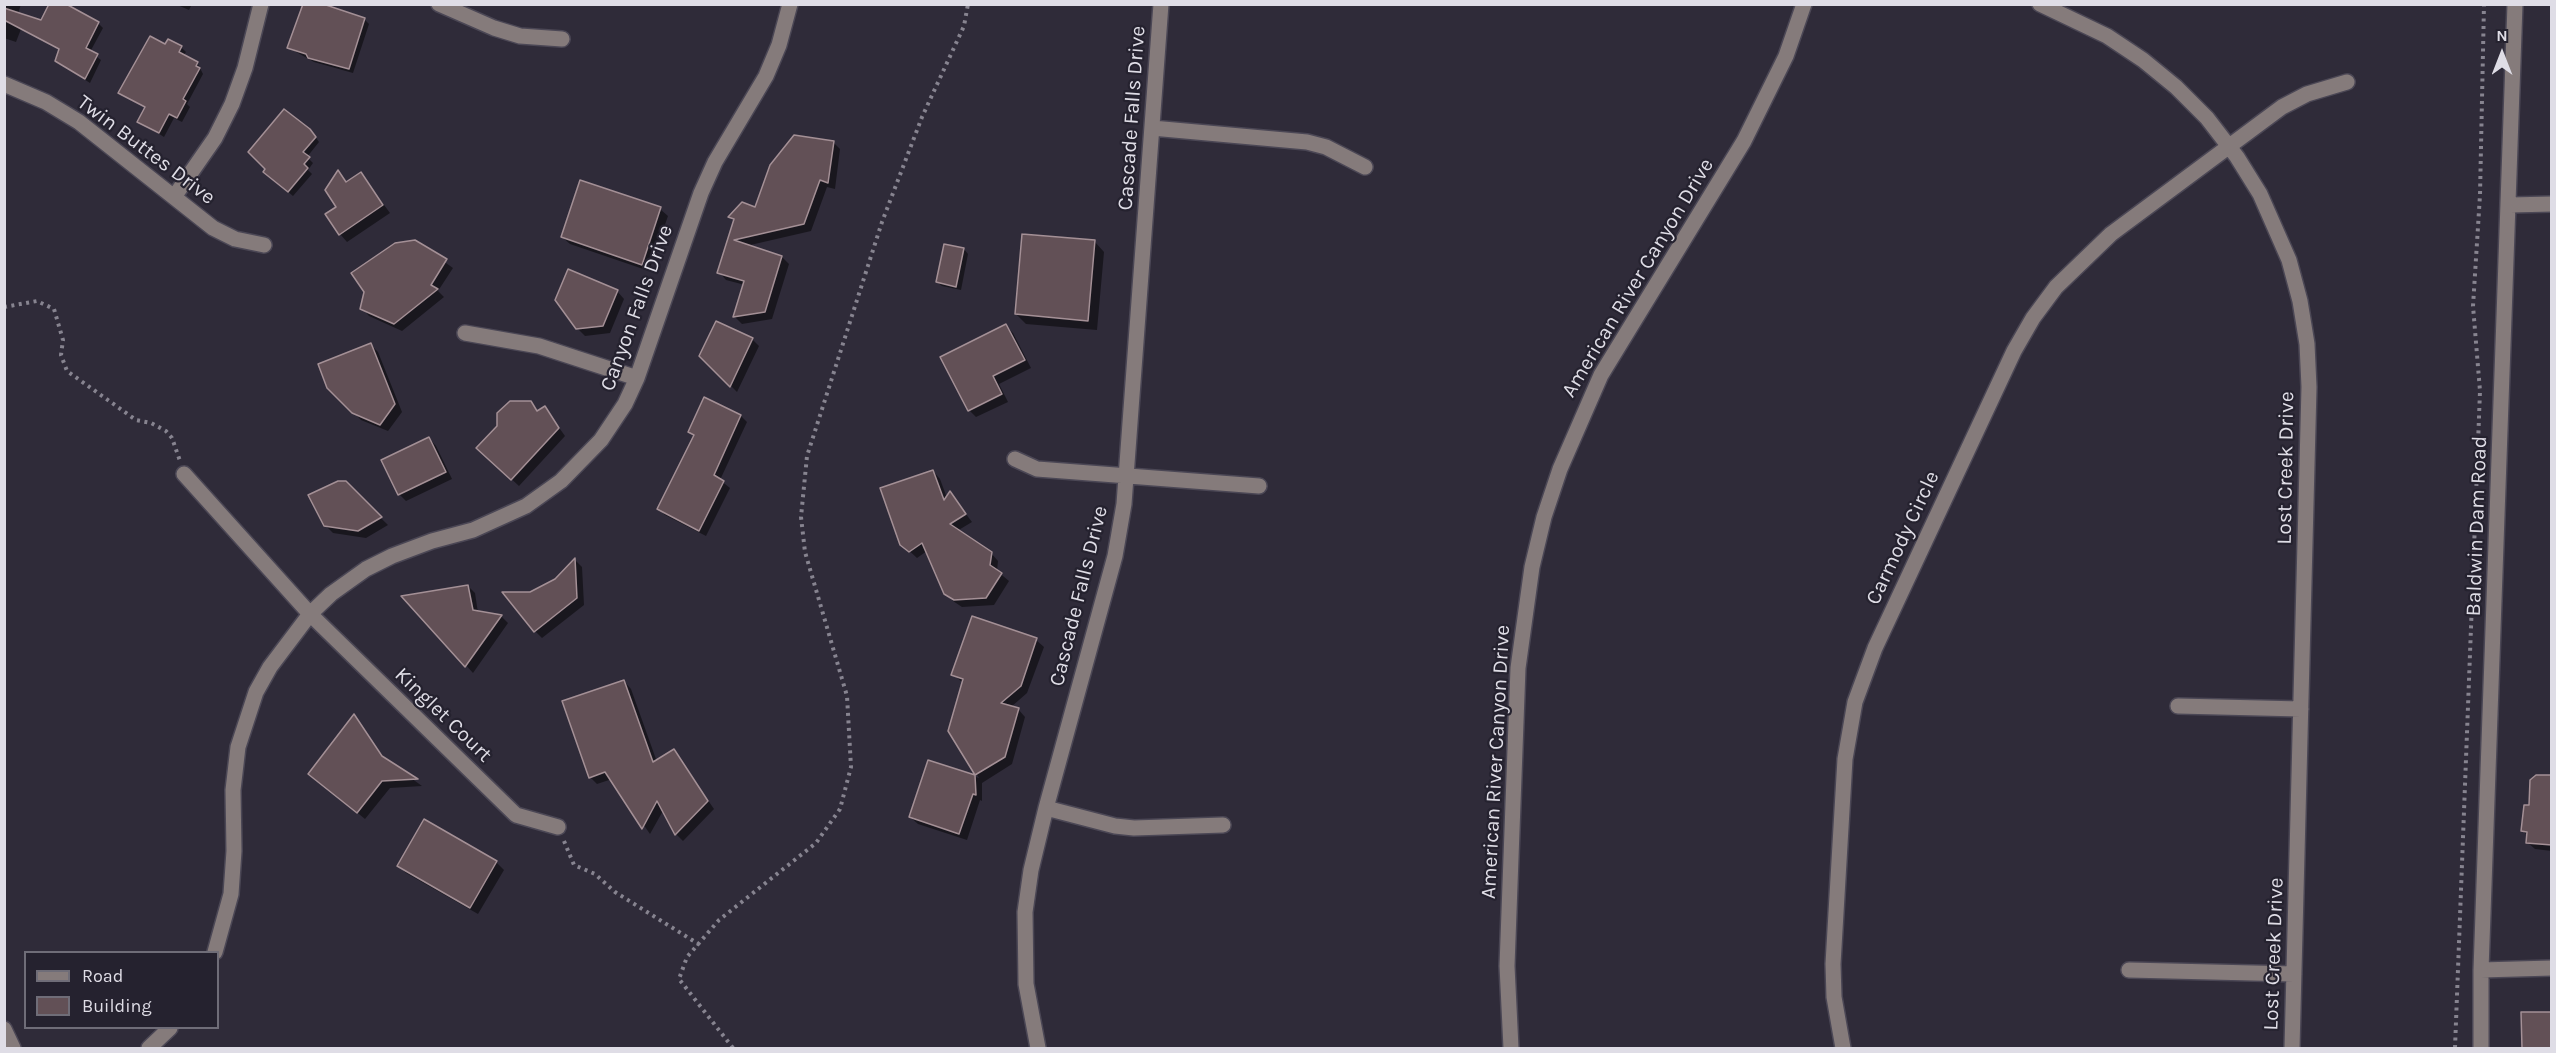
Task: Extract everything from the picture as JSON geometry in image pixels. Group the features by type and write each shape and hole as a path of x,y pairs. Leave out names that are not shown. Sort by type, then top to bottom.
{"street":[{"path":"174,197 215,138 232,104 248,59 261,4"},
{"path":"439,4 494,28 520,36 562,39"},
{"name":"Canyon Falls Drive","path":"215,951 231,894 234,850 233,790 238,747 246,719 270,667 310,614 331,594 383,560 432,541 474,530 526,506 561,481 601,440 625,404 637,378 701,193 715,162 766,76 779,45 790,4"},
{"name":"Cascade Falls Drive","path":"1038,1048 1026,984 1025,923 1030,870 1115,556 1127,476 1161,4"},
{"name":"American River Canyon Drive","path":"1511,1048 1508,966 1518,668 1525,607 1544,517 1579,421 1601,375 1744,141 1786,56 1804,4"},
{"name":"Lost Creek Drive","path":"2040,4 2058,8 2143,60 2176,87 2229,146 2260,194 2285,250 2300,302 2307,344 2310,387 2292,1048"},
{"name":"Baldwin Dam Road","path":"2481,1048 2481,970 2510,205 2515,4"},
{"name":"Carmody Circle","path":"1843,1048 1834,997 1833,964 1845,759 1855,702 1875,648 2014,351 2033,318 2056,287 2103,240 2282,107 2307,94 2347,82"},
{"name":"Twin Buttes Drive","path":"4,84 46,102 79,122 213,228 248,243 264,244"},
{"path":"1152,128 1307,142 1326,147 1365,167"},
{"path":"2510,205 2552,204"},
{"path":"465,333 539,346 637,378"},
{"path":"1015,459 1036,469 1259,486"},
{"name":"Kinglet Court","path":"184,474 310,614 516,815 558,827"},
{"path":"2178,706 2301,709"},
{"path":"1046,808 1124,827 1223,825"},
{"path":"2481,970 2552,968"},
{"path":"2129,970 2294,974"},
{"path":"4,1029 12,1048"},
{"path":"149,1048 169,1029"}],"path":[{"path":"733,1048 679,979 687,957 719,921 816,843 840,809 851,767 847,696 805,552 801,517 807,456 882,222 922,117 964,26 968,4"},
{"path":"2455,1048 2480,391 2473,306 2480,195 2484,4"},
{"path":"4,307 37,302 54,309 63,340 62,356 67,371 136,420 151,423 166,431 172,438 184,474"},
{"path":"558,827 574,865 595,874 627,900 700,945"}],"building":[{"path":"49,4 66,4 99,22 86,48 98,54 85,79 55,61 59,49 4,20 4,8 41,20"},
{"path":"303,4 323,4 365,18 349,69 308,58 306,54 287,48"},
{"path":"150,36 165,44 168,39 182,46 179,52 198,62 196,66 200,68 183,99 186,101 177,118 169,114 159,133 137,122 145,107 118,93"},
{"path":"284,109 310,129 316,137 303,152 310,157 304,164 308,168 288,192 263,172 265,169 248,152"},
{"path":"794,135 834,141 828,183 820,180 804,224 734,240 782,256 765,312 733,317 744,281 717,273 734,219 728,217 742,202 755,207 770,165"},
{"path":"338,170 346,182 361,172 383,205 339,235 325,214 336,207 325,190"},
{"path":"580,180 661,207 642,265 561,237"},
{"path":"1022,234 1095,240 1088,321 1015,314"},
{"path":"415,240 447,259 431,285 438,289 394,324 360,309 364,292 351,273 395,243"},
{"path":"944,244 964,248 956,287 936,282"},
{"path":"568,269 618,290 603,326 576,329 555,300"},
{"path":"716,321 753,338 730,387 699,356"},
{"path":"1006,324 1025,360 993,376 1002,394 968,411 940,357"},
{"path":"371,343 395,404 380,425 352,413 327,388 318,364"},
{"path":"704,397 741,415 714,475 724,481 699,531 657,509 694,435 688,432"},
{"path":"510,401 531,401 537,411 545,406 559,428 511,480 476,448 497,426 497,413"},
{"path":"429,437 446,472 398,495 381,460"},
{"path":"933,470 944,500 950,491 966,514 950,524 992,552 990,565 1002,573 986,598 954,600 944,594 922,543 909,552 900,545 880,488"},
{"path":"338,481 346,481 382,517 358,531 324,526 308,495"},
{"path":"575,558 577,598 534,632 502,592 530,592 555,579"},
{"path":"468,585 473,610 502,615 465,667 401,596"},
{"path":"972,616 1037,638 1021,686 1001,703 1019,708 1005,757 975,775 948,731 963,679 951,675"},
{"path":"624,680 653,762 674,749 708,801 675,835 657,801 642,829 605,772 589,778 562,701"},
{"path":"354,714 382,756 418,779 382,781 357,813 308,774"},
{"path":"928,760 975,775 976,795 973,794 959,834 909,817"},
{"path":"2536,775 2552,775 2552,845 2526,843 2527,832 2521,831 2524,805 2529,805 2530,780"},
{"path":"424,819 497,861 470,908 397,866"},
{"path":"2521,1012 2552,1012 2552,1048 2522,1048"}]}
